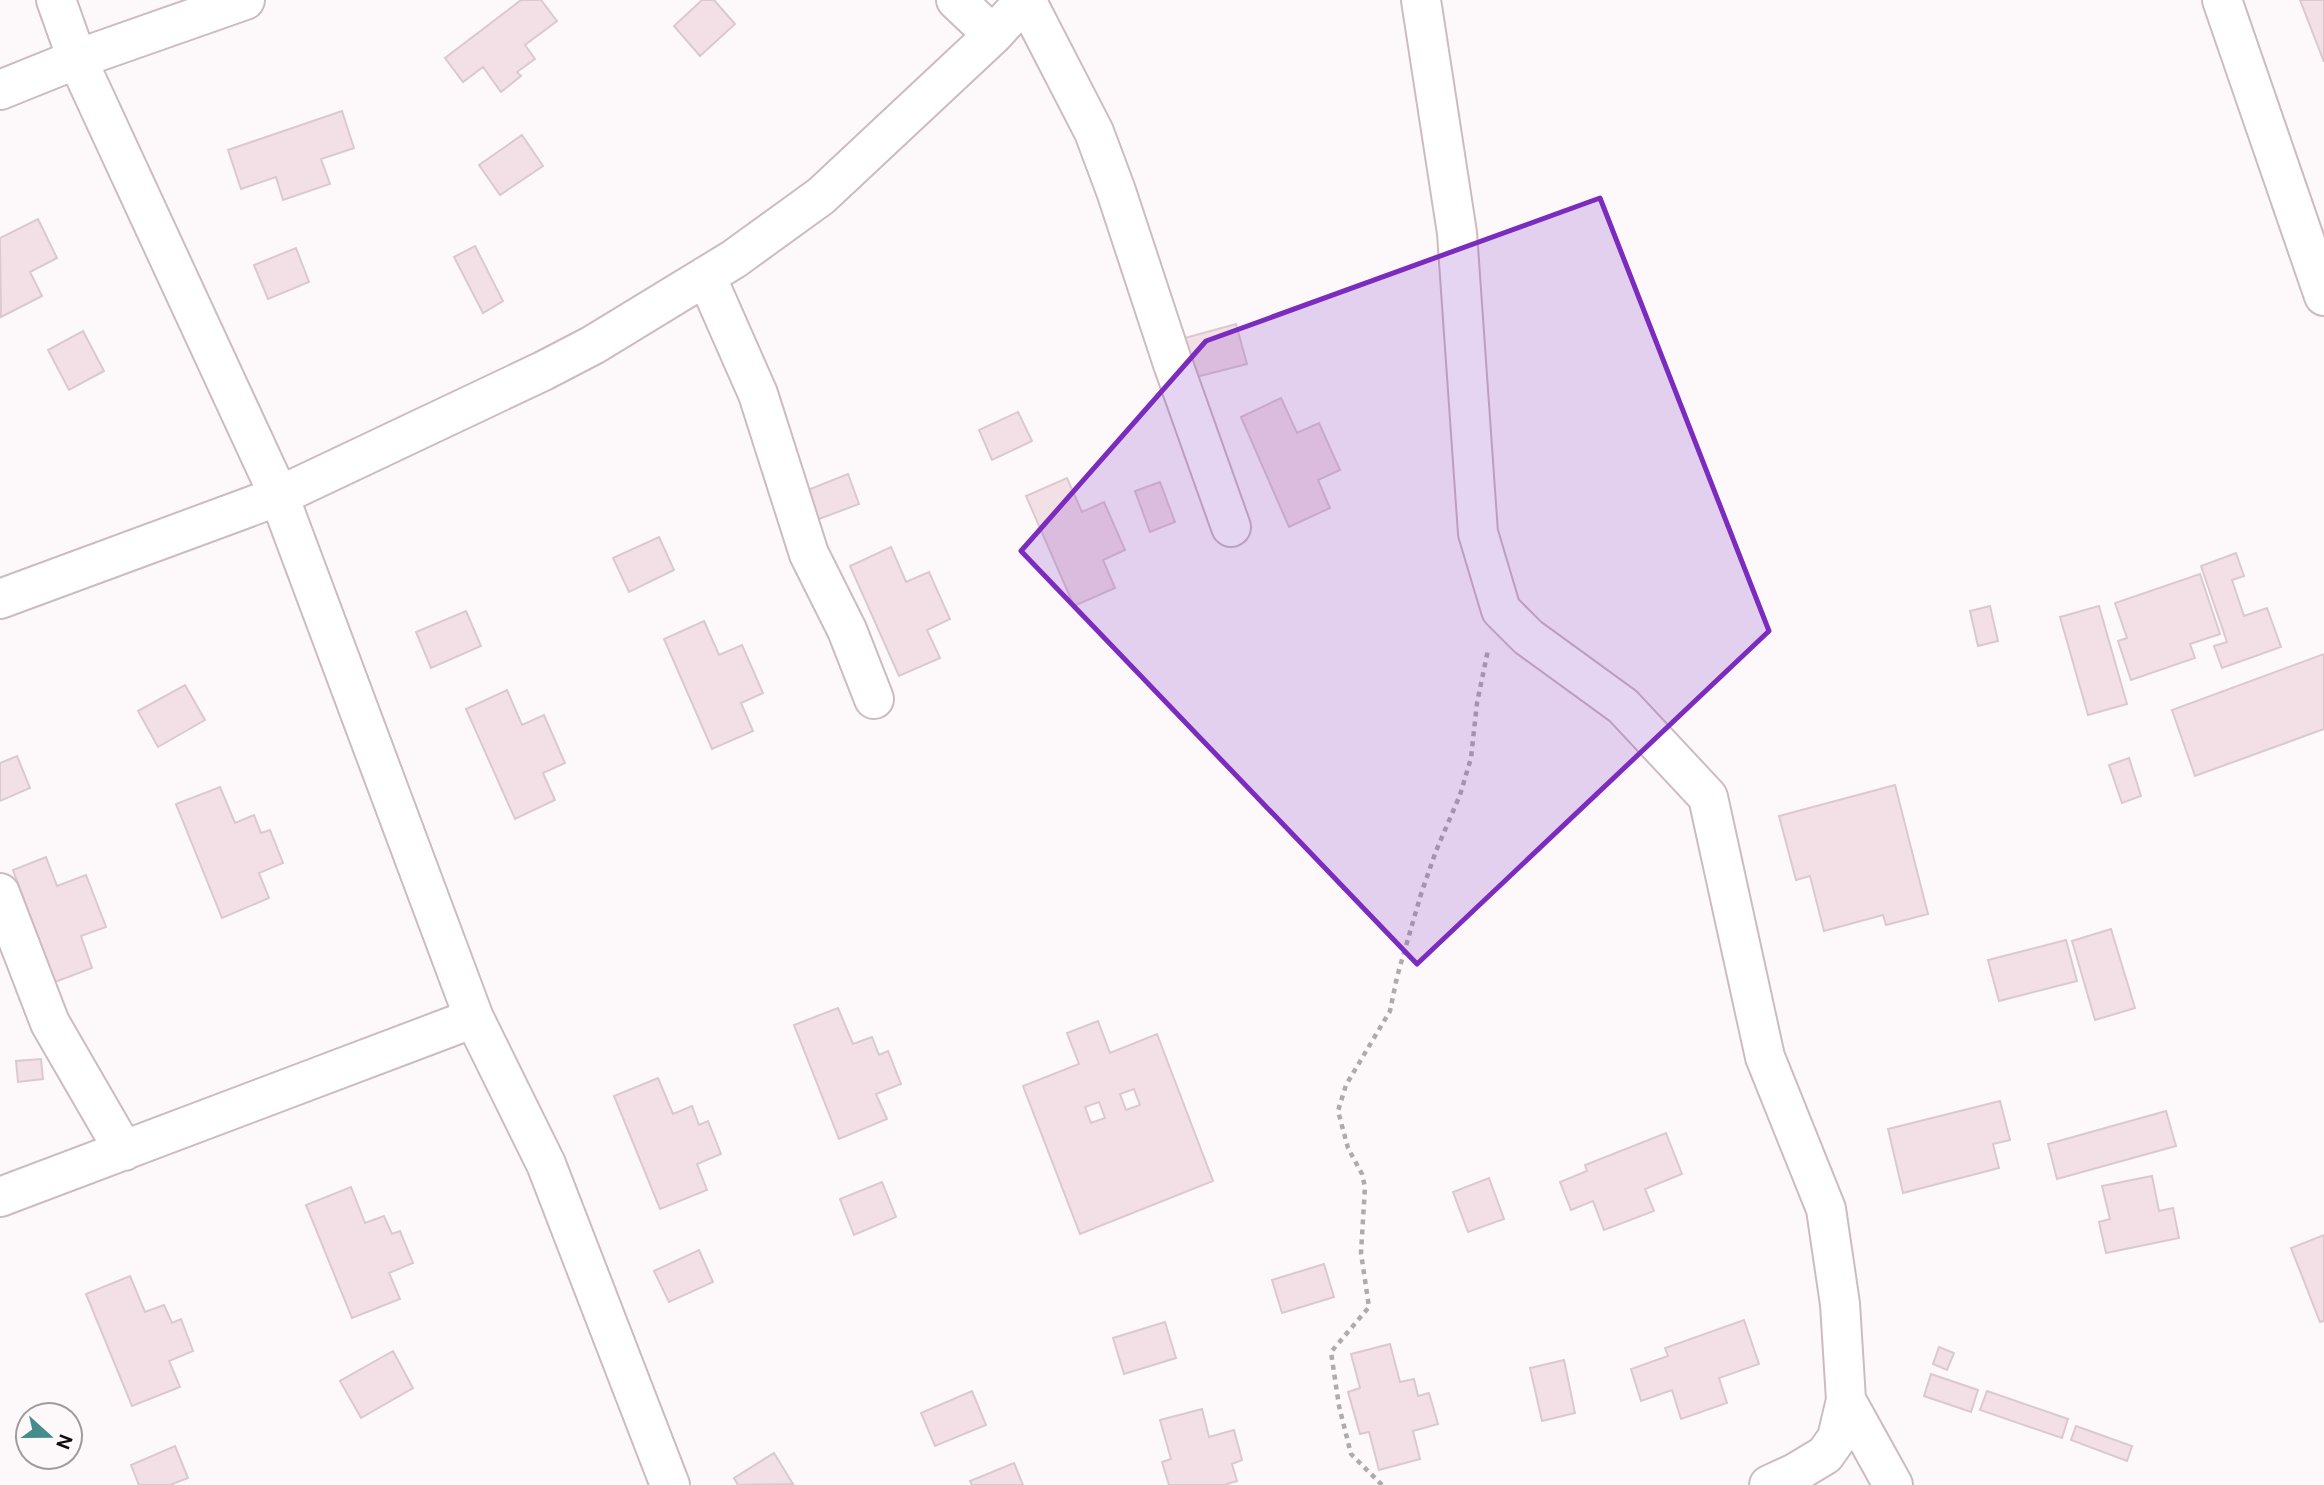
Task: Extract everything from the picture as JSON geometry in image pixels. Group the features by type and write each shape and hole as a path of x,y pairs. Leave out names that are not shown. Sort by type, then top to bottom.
{"street":[{"path":"56,0 78,59 278,496 474,1018 546,1164 670,1485"},
{"path":"0,90 78,59 245,0"},
{"path":"956,0 993,35"},
{"path":"0,599 278,496 593,345 734,259 821,196 993,35 1026,0 1094,132 1172,364 1231,527"},
{"path":"1421,0 1457,233 1478,533 1501,610 1528,637 1623,706 1708,797 1765,1057 1825,1209 1840,1304 1846,1400 1837,1438 1825,1455 1769,1485"},
{"path":"2222,0 2306,196 2324,296"},
{"path":"706,276 758,394 810,554 847,630 874,699"},
{"path":"0,893 50,1023 124,1151"},
{"path":"0,1197 474,1018"},
{"path":"1846,1400 1894,1485"}],"path":[{"path":"1382,1485 1351,1454 1339,1406 1331,1352 1369,1307 1361,1253 1365,1187 1362,1174 1348,1148 1339,1111 1346,1085 1390,1011 1397,976 1421,894 1460,795 1471,758 1477,702 1487,655 1501,610"}],"highlighted area":[{"path":"1600,198 1769,631 1417,964 1021,551 1206,341"}],"building":[{"path":"521,0 541,0 557,21 525,45 535,59 517,72 521,76 501,92 483,67 463,82 445,58"},
{"path":"702,0 714,0 735,24 700,56 674,26"},
{"path":"2300,0 2324,0 2324,62"},
{"path":"342,111 354,148 321,159 330,184 283,200 276,177 241,189 228,150"},
{"path":"522,135 543,166 500,195 479,165"},
{"path":"38,219 57,258 30,272 42,296 1,317 0,238"},
{"path":"475,246 503,301 483,313 454,257"},
{"path":"296,248 309,282 268,299 254,265"},
{"path":"1236,324 1247,364 1196,377 1185,338"},
{"path":"83,331 104,371 69,390 48,350"},
{"path":"1281,398 1297,433 1319,423 1340,470 1318,480 1330,508 1289,527 1241,417"},
{"path":"1018,412 1032,441 992,460 979,430"},
{"path":"848,474 859,504 811,522 800,493"},
{"path":"1067,478 1082,512 1104,502 1125,550 1103,560 1115,588 1074,606 1026,496"},
{"path":"1160,482 1175,522 1150,532 1135,491"},
{"path":"659,537 674,570 629,592 613,558"},
{"path":"891,547 906,582 929,572 950,619 927,630 940,658 899,676 850,566"},
{"path":"2236,553 2244,576 2232,580 2244,616 2267,608 2281,647 2222,668 2214,646 2227,642 2201,566"},
{"path":"2200,574 2220,634 2190,644 2195,658 2131,680 2118,641 2127,638 2115,603"},
{"path":"1990,606 1998,641 1978,646 1970,611"},
{"path":"2099,606 2127,704 2088,715 2060,617"},
{"path":"466,611 481,646 431,668 416,632"},
{"path":"704,621 719,655 742,645 763,693 741,703 753,731 712,749 664,639"},
{"path":"2324,654 2324,729 2195,776 2172,710"},
{"path":"185,685 205,720 158,747 138,711"},
{"path":"507,690 522,725 544,715 565,763 543,773 555,800 515,819 466,709"},
{"path":"17,756 30,788 0,801 0,763"},
{"path":"2129,758 2141,796 2122,803 2109,765"},
{"path":"1895,785 1928,914 1886,925 1883,915 1824,931 1810,876 1796,880 1779,816"},
{"path":"220,787 235,823 254,815 261,833 270,830 283,863 259,873 269,898 222,918 176,804"},
{"path":"46,857 57,886 86,875 106,927 81,936 92,968 55,982 13,870"},
{"path":"2111,929 2135,1008 2095,1020 2072,941"},
{"path":"2066,940 2077,981 1999,1001 1988,960"},
{"path":"838,1008 853,1044 872,1037 879,1055 888,1051 901,1084 876,1094 887,1119 839,1139 794,1025"},
{"path":"1098,1021 1110,1053 1157,1034 1213,1181 1080,1234 1023,1086 1079,1064 1067,1033","holes":["1134,1089 1140,1105 1126,1110 1120,1094","1099,1102 1105,1118 1091,1123 1085,1107"]},
{"path":"41,1059 43,1079 18,1082 16,1061"},
{"path":"658,1078 673,1114 692,1106 699,1125 708,1121 721,1154 697,1164 707,1190 660,1209 614,1096"},
{"path":"2000,1101 2010,1140 1993,1144 1999,1168 1903,1193 1888,1129"},
{"path":"2166,1111 2176,1146 2057,1179 2048,1144"},
{"path":"1666,1133 1682,1174 1645,1189 1654,1211 1604,1230 1593,1201 1571,1210 1560,1182 1587,1171 1585,1165"},
{"path":"2152,1176 2159,1211 2173,1208 2179,1238 2106,1253 2099,1222 2110,1219 2102,1186"},
{"path":"1489,1178 1504,1219 1468,1232 1453,1192"},
{"path":"882,1182 896,1217 854,1235 840,1199"},
{"path":"351,1187 365,1223 384,1216 392,1234 400,1231 413,1263 389,1273 400,1299 352,1318 306,1205"},
{"path":"2324,1235 2324,1321 2320,1322 2291,1248"},
{"path":"699,1250 713,1282 669,1302 654,1271"},
{"path":"1324,1264 1334,1297 1282,1313 1272,1280"},
{"path":"130,1276 145,1312 164,1305 172,1323 181,1319 193,1351 169,1361 180,1387 132,1406 86,1294"},
{"path":"1744,1320 1759,1364 1719,1378 1727,1403 1681,1419 1672,1390 1641,1401 1631,1369 1668,1356 1665,1348"},
{"path":"1165,1322 1176,1358 1124,1374 1113,1338"},
{"path":"1390,1344 1400,1382 1414,1379 1418,1396 1429,1393 1438,1424 1413,1431 1420,1459 1379,1470 1369,1432 1360,1434 1348,1392 1360,1388 1351,1354"},
{"path":"1939,1347 1954,1353 1947,1370 1933,1364"},
{"path":"393,1351 413,1388 361,1418 340,1381"},
{"path":"1564,1360 1575,1413 1542,1421 1530,1368"},
{"path":"1931,1374 1978,1390 1971,1412 1924,1396"},
{"path":"972,1391 986,1425 935,1446 921,1413"},
{"path":"1987,1391 2068,1419 2062,1438 1980,1410"},
{"path":"1202,1409 1209,1437 1234,1430 1242,1460 1232,1464 1237,1481 1224,1485 1169,1485 1162,1462 1171,1459 1160,1420"},
{"path":"2076,1426 2132,1446 2127,1461 2071,1440"},
{"path":"175,1446 188,1478 170,1485 139,1485 131,1465"},
{"path":"774,1453 793,1484 738,1485 734,1478"},
{"path":"1014,1463 1023,1485 972,1485 970,1481"}]}
